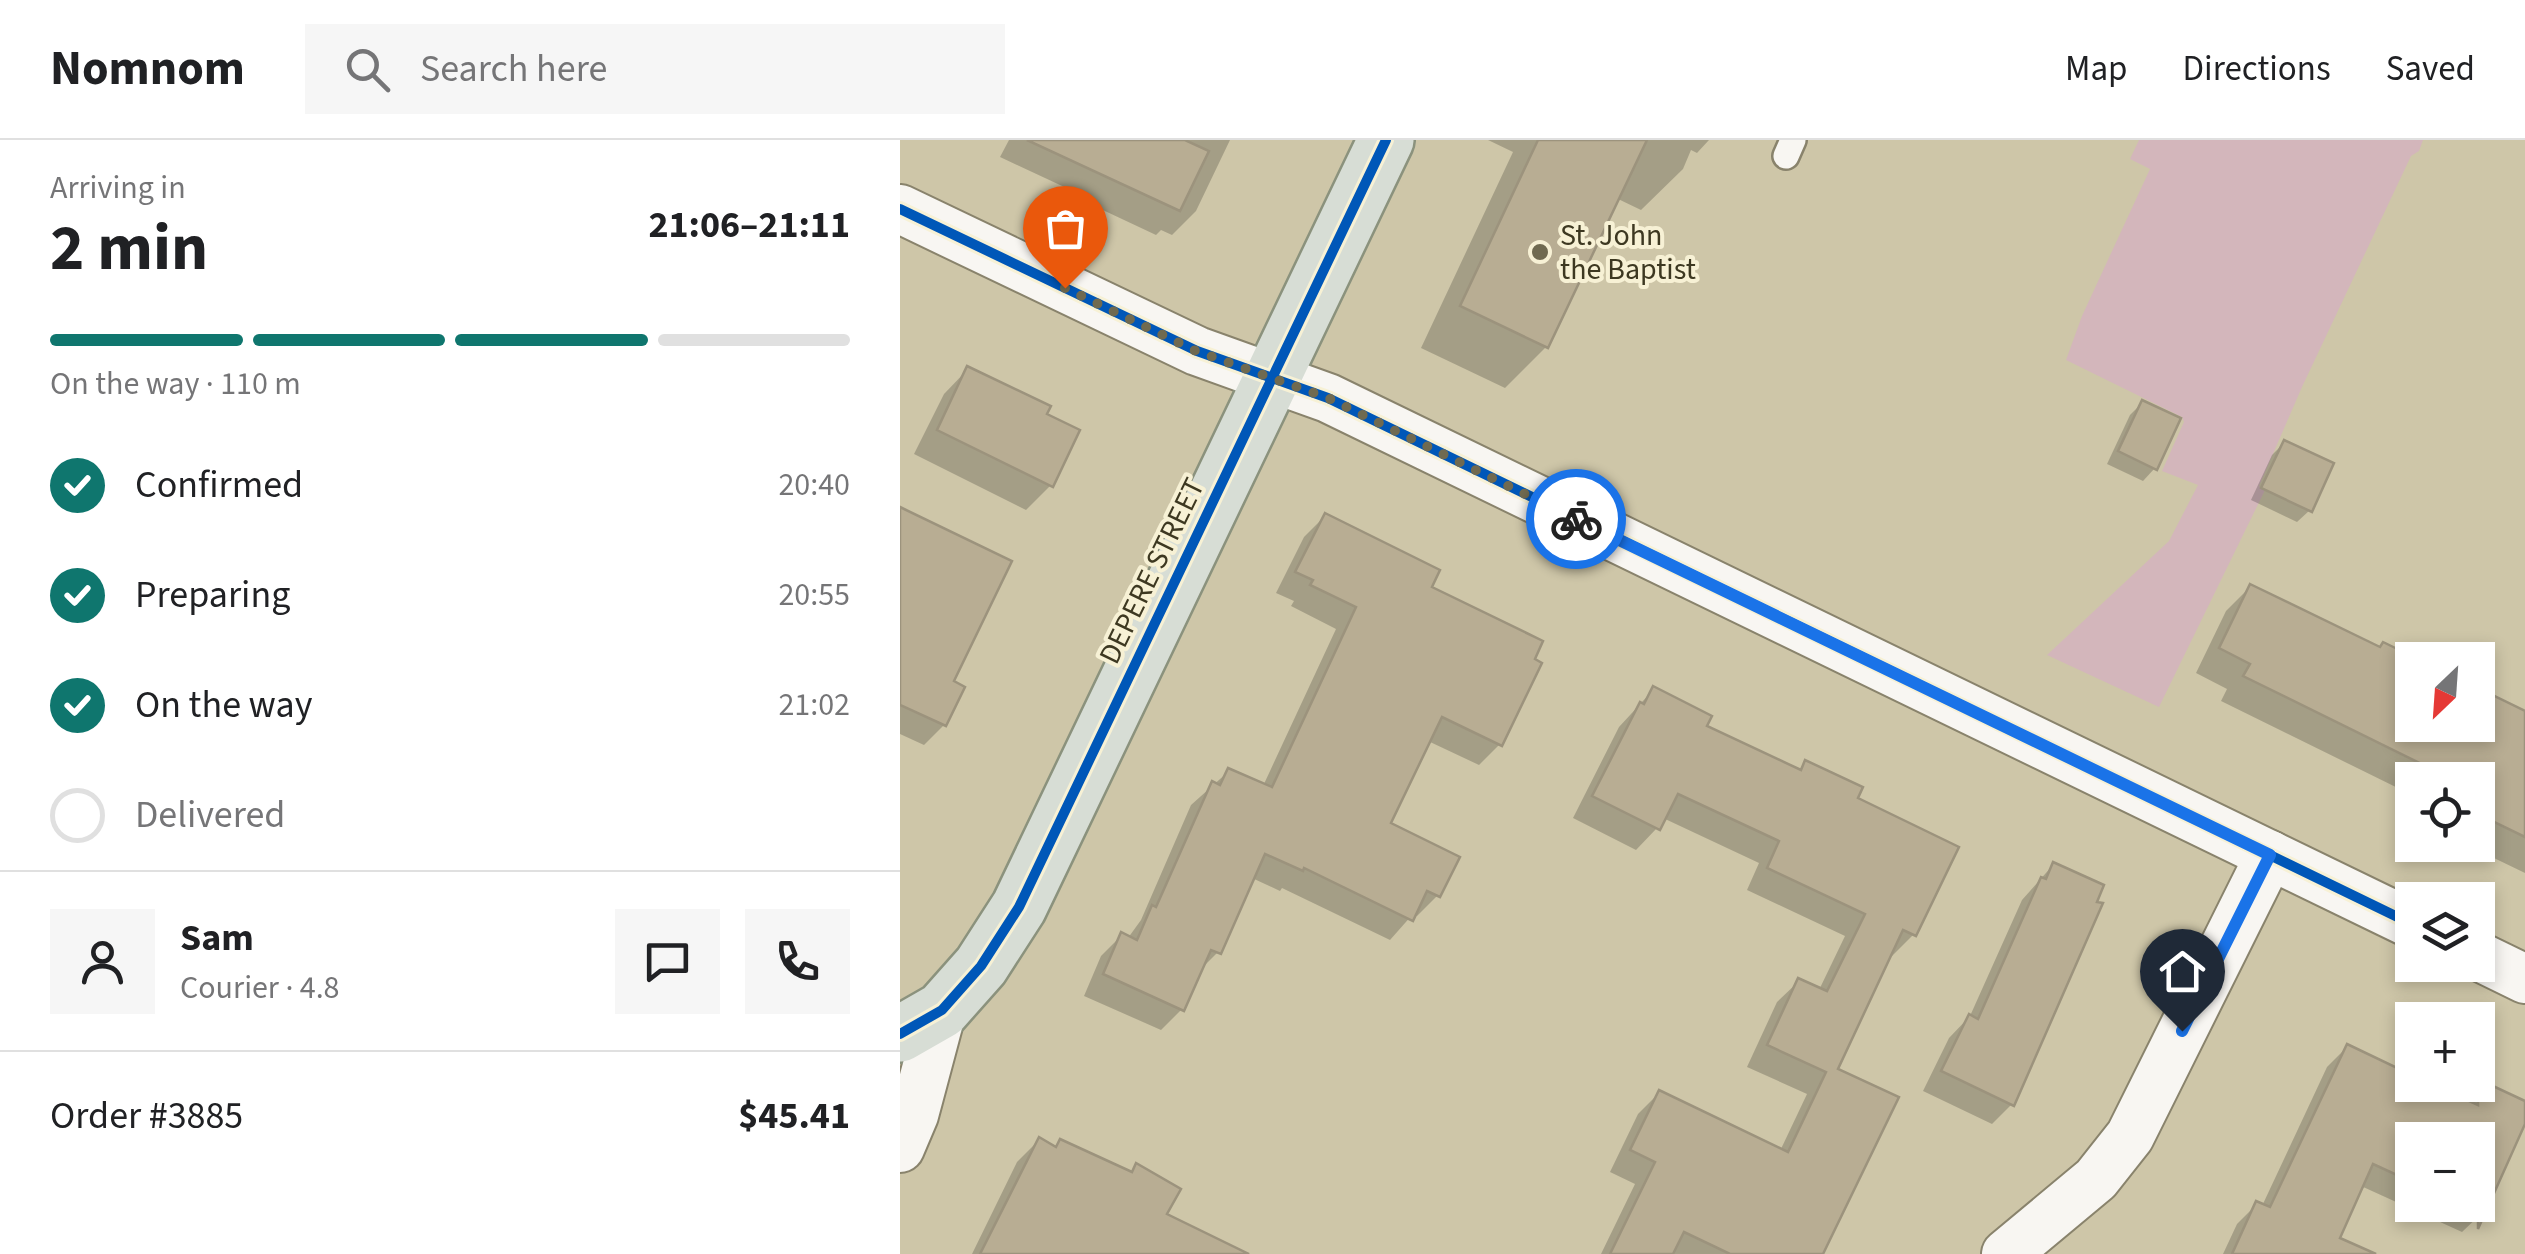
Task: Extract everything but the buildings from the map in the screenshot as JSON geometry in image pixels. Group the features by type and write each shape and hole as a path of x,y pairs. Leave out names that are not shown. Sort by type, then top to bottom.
{"main road":[{"name":"DEPERE STREET","path":"921,1022 982,966 1019,906 1386,140"}],"street":[{"path":"900,208 1196,351 1328,398 2395,916"},
{"path":"2006,1254 2096,1179 2130,1136 2270,855"},
{"path":"2495,964 2525,979"},
{"name":"DEPERE STREET","path":"900,1148 914,1115 921,1022"}],"shaded area":[{"path":"2139,140 2423,140 2419,151 2411,156 2302,387 2259,486 2265,490 2159,707 2047,655 2169,541 2198,485 2162,471 2184,422 2182,417 2066,360 2082,316 2150,169 2130,159"}],"cycle path":[{"path":"900,1034 942,1010 981,966 1019,907 1386,140"},
{"path":"900,209 1197,351 1328,398 2395,916"}],"way so far":[{"path":"1065,288 1196,351 1328,398 1576,519"}],"place":[{"name":"St. John the Baptist","path":"1540,252"}],"route":[{"path":"1576,519 2270,855 2182,1031"}]}
